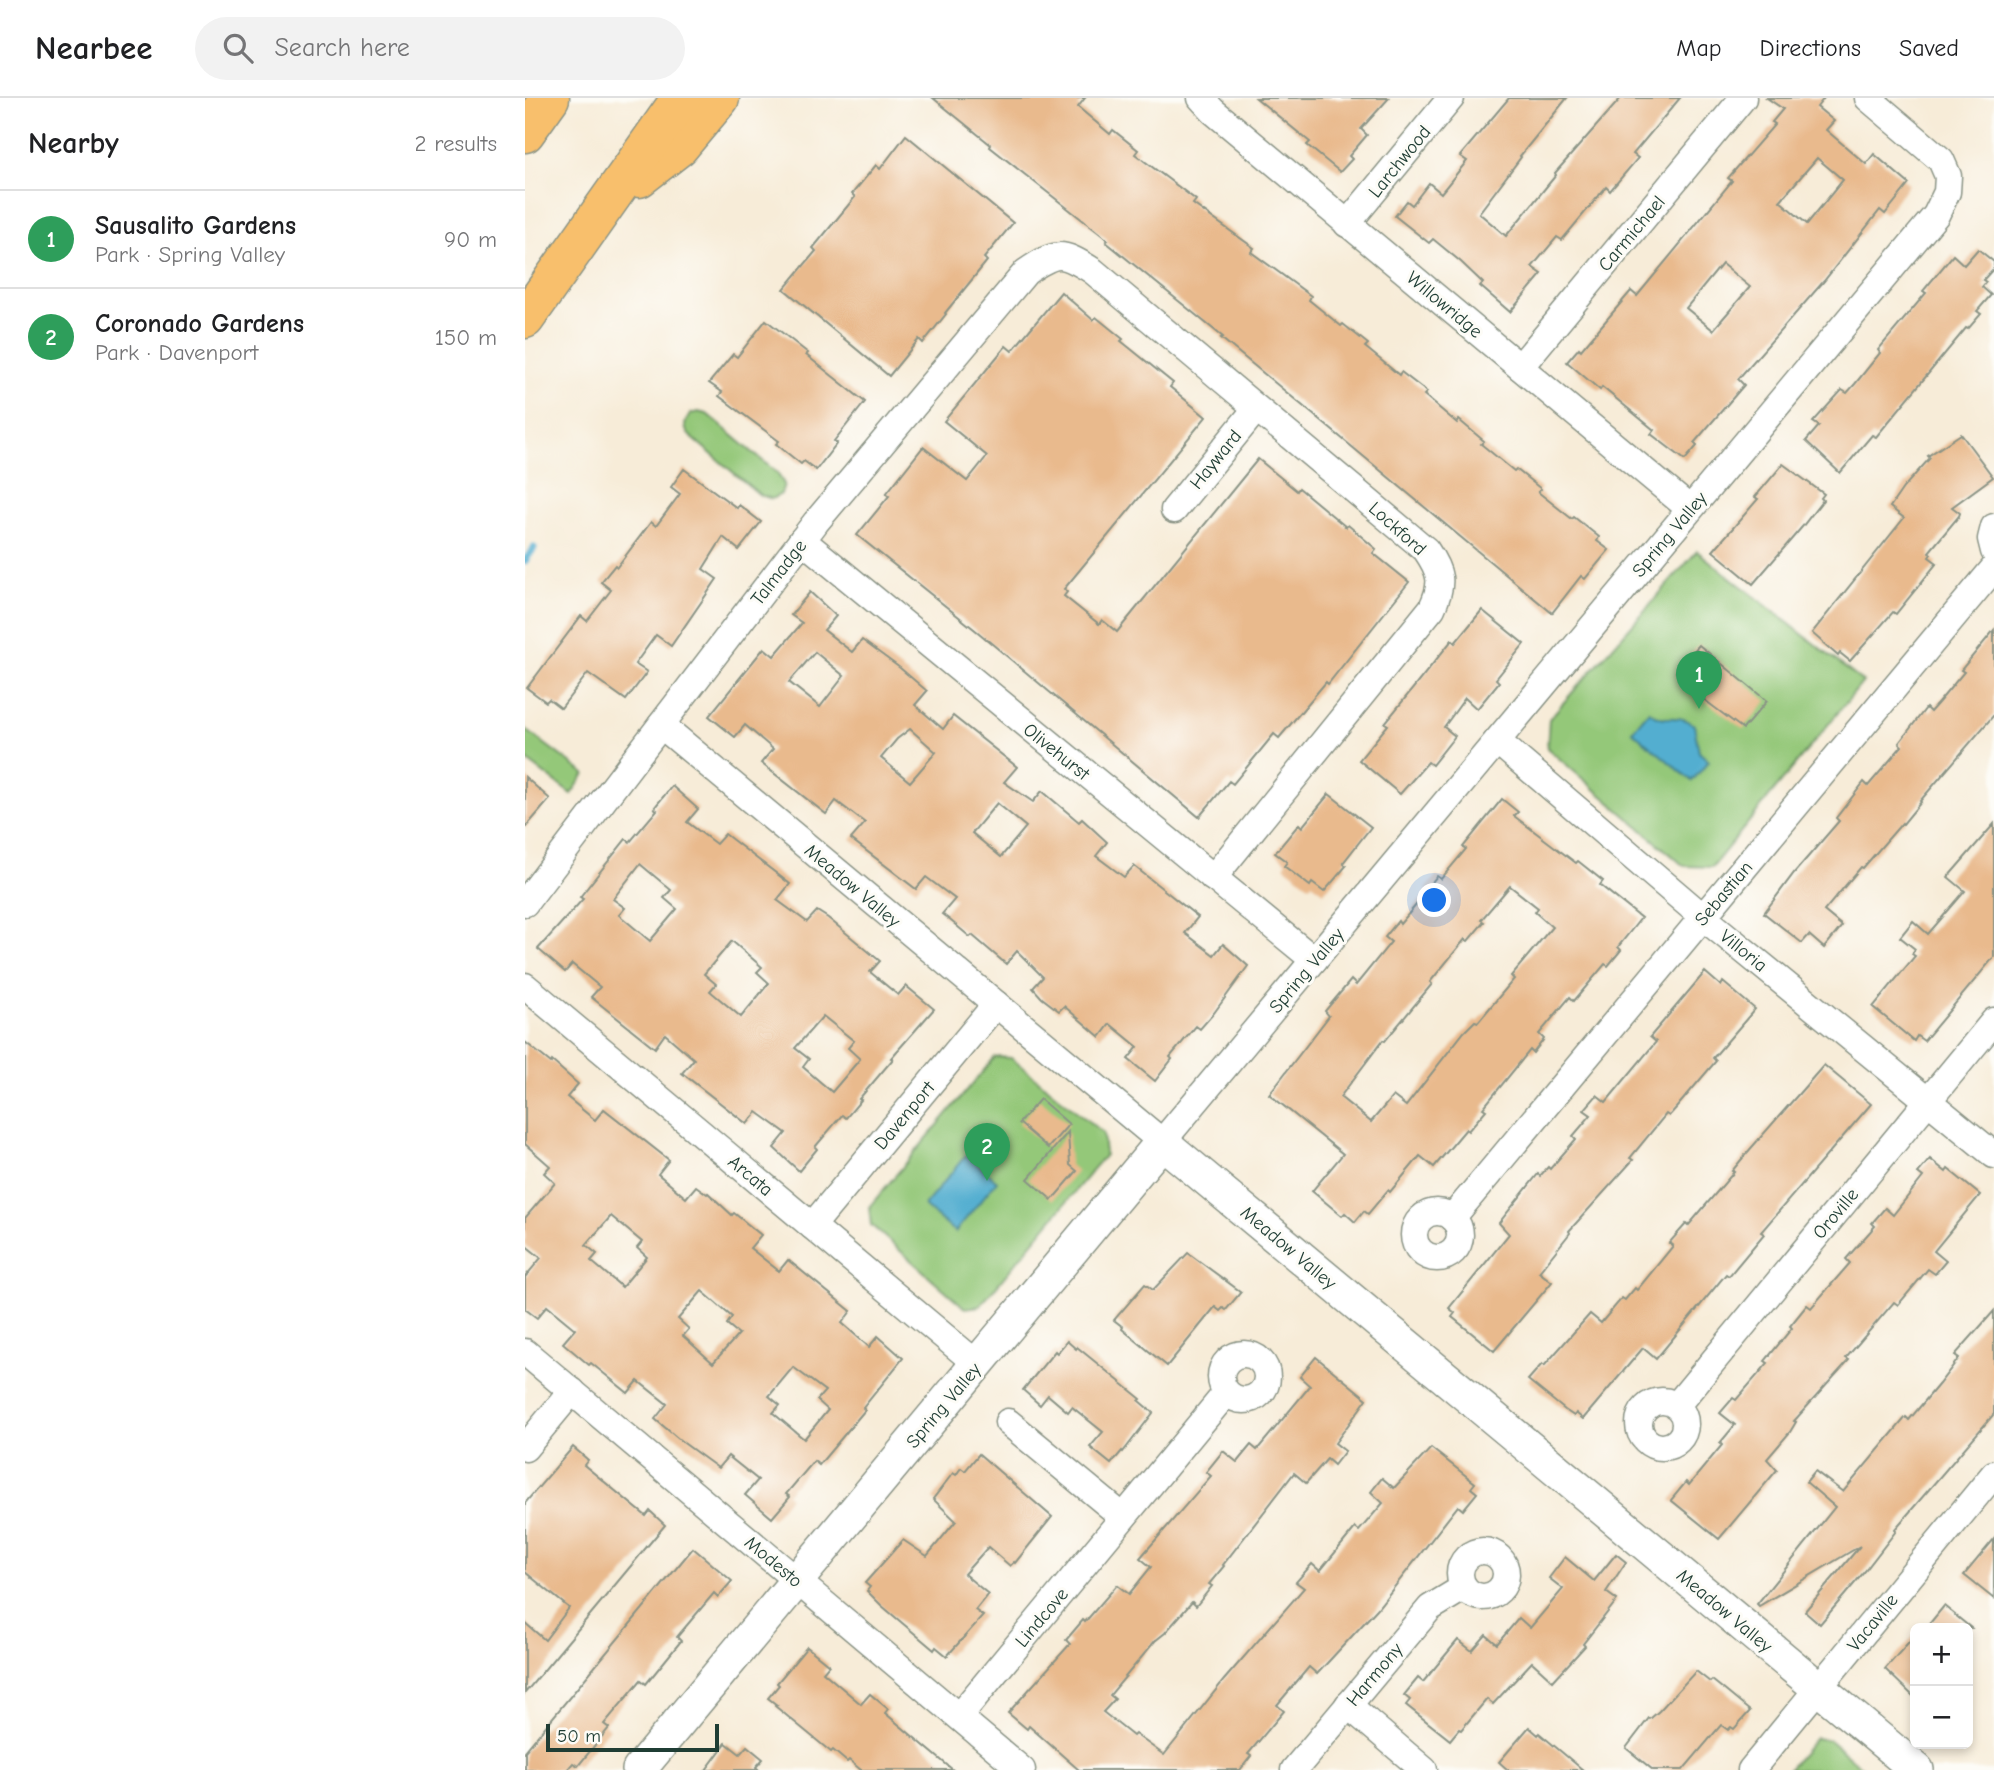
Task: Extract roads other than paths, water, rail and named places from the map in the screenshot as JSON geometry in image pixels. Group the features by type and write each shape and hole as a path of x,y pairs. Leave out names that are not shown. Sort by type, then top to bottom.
{"highway":[{"path":"525,133 550,98"},
{"path":"525,318 681,98"},
{"path":"607,203 679,147 720,98"}],"street":[{"name":"Willowridge","path":"1201,98 1213,111 1690,509"},
{"name":"Larchwood","path":"1347,223 1451,98"},
{"name":"Carmichael","path":"1520,367 1742,98"},
{"name":"Spring Valley","path":"639,1770 1936,215 1947,192 1948,176 1941,160 1868,98"},
{"name":"Lockford","path":"1049,256 1063,256 1075,260 1093,271 1426,550 1436,565 1440,579 1440,592 1432,608 1213,878"},
{"name":"Talmadge","path":"525,903 802,540 1026,272 1049,256"},
{"name":"Hayward","path":"1174,510 1256,409"},
{"path":"1994,527 1991,539 1994,551"},
{"name":"Olivehurst","path":"802,540 1314,960"},
{"name":"Sebastian","path":"1452,1217 1994,568"},
{"name":"Meadow Valley","path":"661,725 1917,1770"},
{"name":"Villoria","path":"1497,741 1703,917 1994,1155"},
{"name":"Arcata","path":"525,986 977,1364"},
{"name":"Davenport","path":"812,1226 996,1004"},
{"name":"Oroville","path":"1677,1405 1994,1021"},
{"name":"Modesto","path":"525,1352 1022,1770"},
{"path":"525,1448 572,1391"},
{"name":"Lindcove","path":"958,1716 1226,1393"},
{"path":"1008,1422 1123,1517"},
{"name":"Vacaville","path":"1751,1770 1994,1474"},
{"name":"Harmony","path":"1294,1770 1430,1608 1464,1588"},
{"path":"1348,1705 1424,1770"}],"water":[{"path":"1649,711 1661,717 1682,719 1694,725 1699,752 1709,761 1692,781 1632,731"},
{"path":"966,1155 997,1181 955,1232 924,1206"}],"waterway":[{"path":"525,561 534,548"}],"place":[{"name":"Sausalito Gardens","path":"1699,709"},
{"name":"Coronado Gardens","path":"987,1181"}]}
